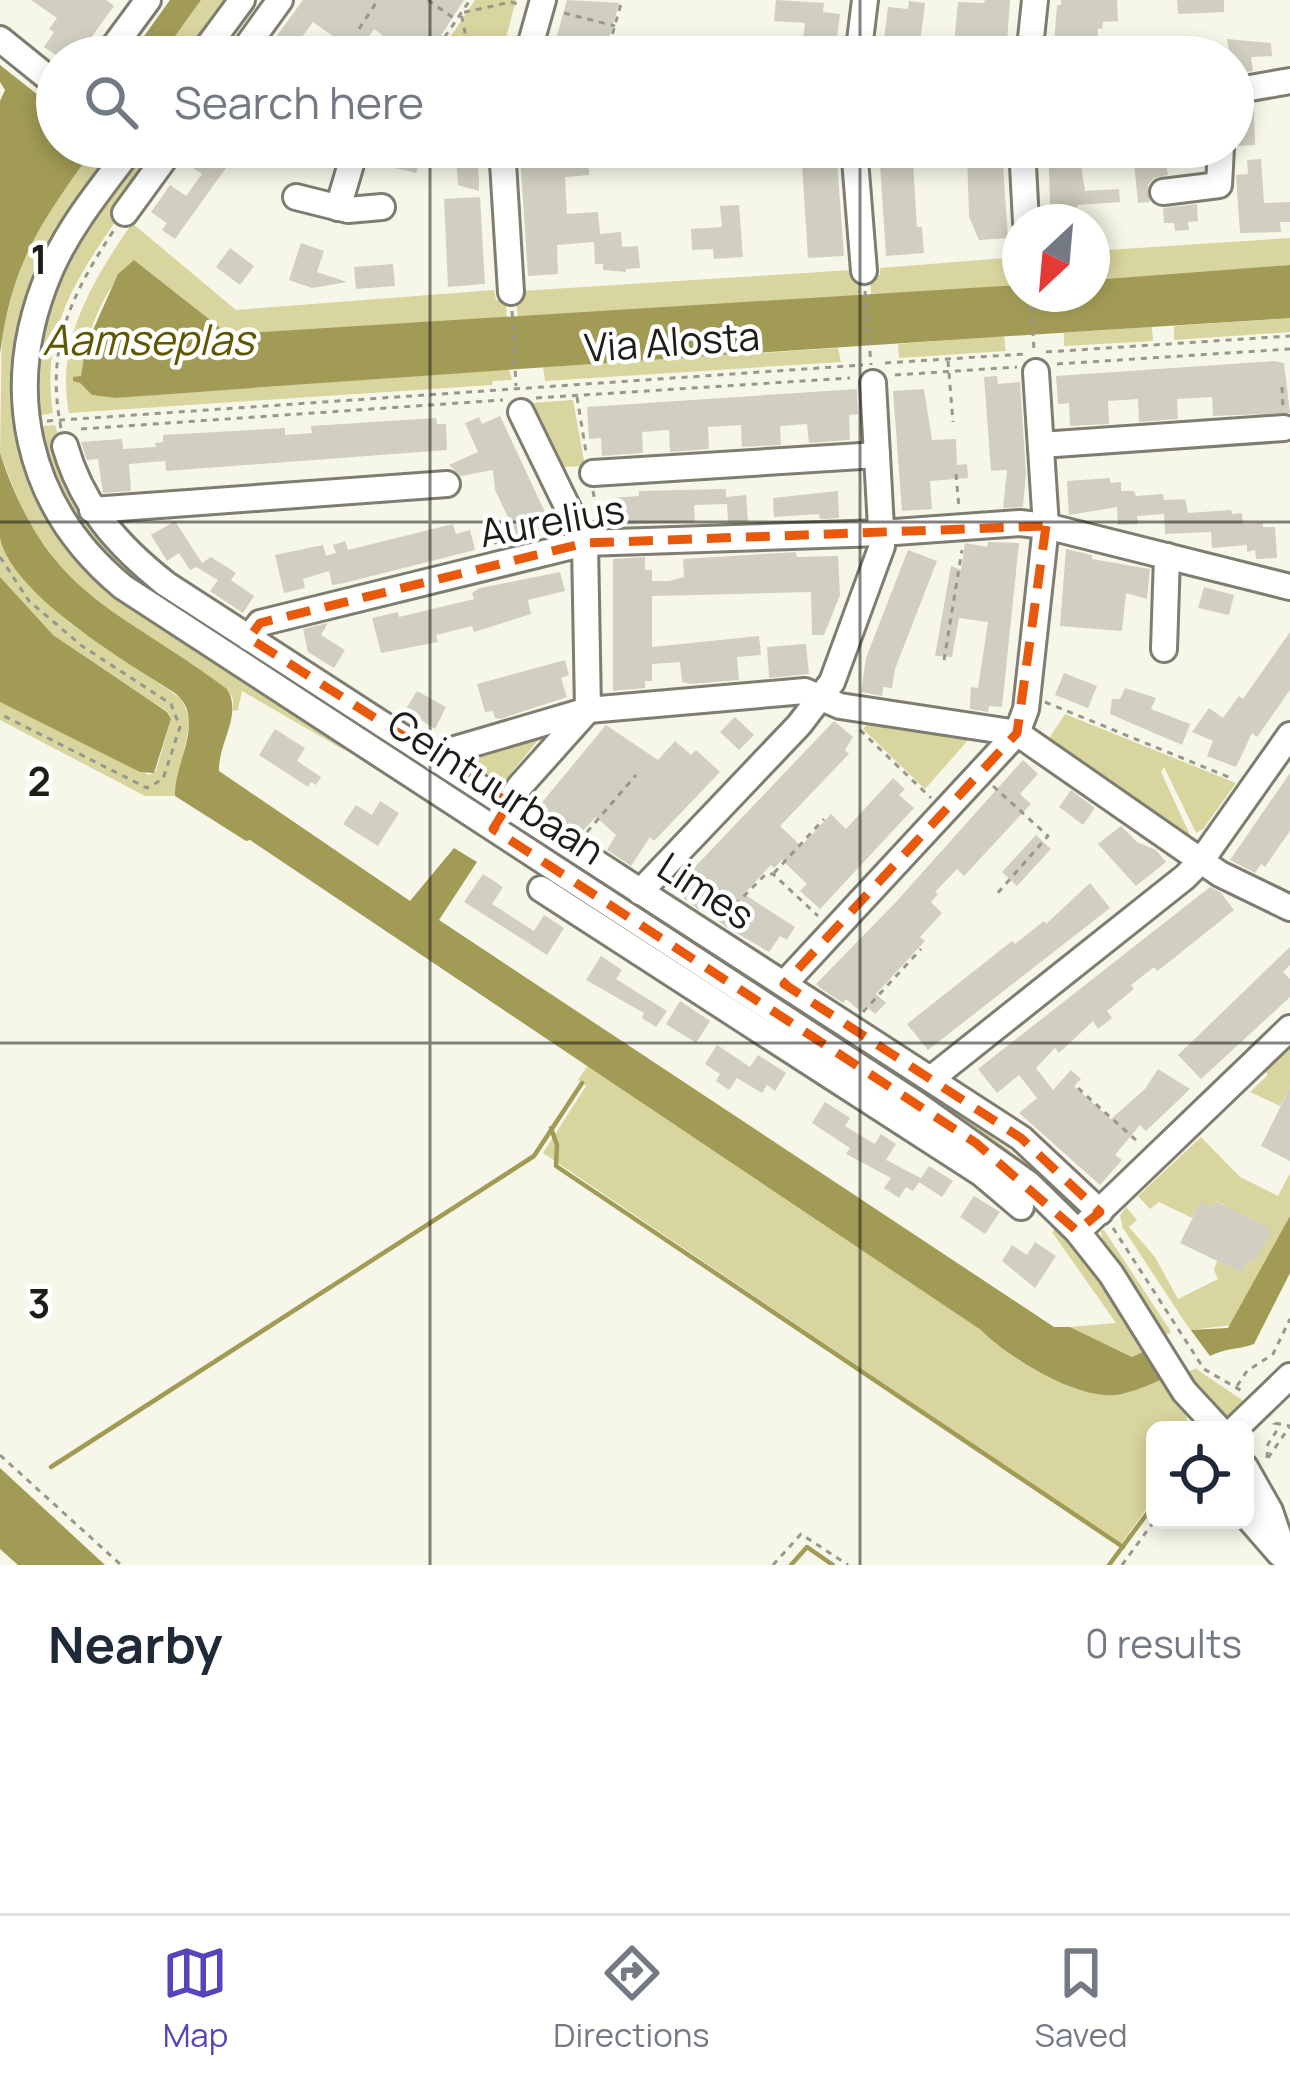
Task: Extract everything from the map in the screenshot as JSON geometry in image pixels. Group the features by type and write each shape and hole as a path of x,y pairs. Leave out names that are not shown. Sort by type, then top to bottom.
{"street":[{"path":"121,36 148,0"},
{"path":"215,36 242,0"},
{"path":"254,36 280,0"},
{"path":"861,36 866,0"},
{"path":"1031,36 1035,0"},
{"path":"532,36 541,6"},
{"path":"0,39 36,68"},
{"path":"1254,87 1290,81"},
{"name":"Ceintuurbaan","path":"116,168 65,239 49,274 34,322 24,400 34,467 72,540 123,587 626,913 909,1112 1029,1184 1111,1274 1181,1386 1212,1421"},
{"path":"125,213 158,168"},
{"path":"338,208 350,168"},
{"path":"503,168 512,303"},
{"path":"856,168 864,278"},
{"path":"1023,168 1025,204"},
{"path":"1163,192 1219,185 1220,168"},
{"path":"296,196 338,208 382,207"},
{"path":"784,984 1017,733 1028,695 1046,526 1041,364"},
{"path":"541,889 626,913 831,702 882,546 871,375"},
{"path":"493,829 509,803 588,710 585,543 519,400"},
{"path":"1041,445 1284,428"},
{"name":"Limes","path":"63,438 74,478 92,510 137,560 249,638 574,847 626,913 784,984 1021,1138 1100,1212"},
{"path":"593,473 878,455"},
{"path":"92,510 447,484"},
{"name":"Aurelius","path":"249,638 260,623 585,543 881,533 1020,523 1290,587"},
{"path":"1164,649 1167,556"},
{"path":"436,760 452,750 588,710 805,692 831,702 1017,733 1201,861 1290,908"},
{"path":"932,1078 1201,861 1290,735"},
{"path":"1077,1232 1290,1028"},
{"path":"909,1112 1021,1207"},
{"path":"1254,1433 1271,1420 1285,1387 1290,1357"},
{"name":"Ceintuurbaan","path":"1181,1386 1192,1421"},
{"path":"1245,1421 1285,1387"},
{"path":"1260,1464 1288,1563"},
{"path":"1254,1524 1288,1563"}],"path":[{"path":"359,29 378,0"},
{"path":"428,0 457,20"},
{"path":"446,36 470,0"},
{"path":"612,36 622,0"},
{"path":"461,13 508,1 615,26"},
{"path":"461,13 466,36"},
{"name":"Via Alosta","path":"125,213 72,301 58,344 54,379 59,420 519,400 609,382 704,376 949,372 1290,349"},
{"path":"864,278 871,375"},
{"path":"512,303 519,400"},
{"path":"1032,312 1041,364"},
{"name":"Via Alosta","path":"63,438 871,375 948,359 1041,364 1165,344 1290,336"},
{"path":"1258,338 1259,351"},
{"path":"1165,344 1165,358"},
{"path":"948,359 952,422"},
{"path":"704,376 704,388"},
{"path":"609,382 610,394"},
{"path":"944,660 963,527 956,473"},
{"path":"485,518 504,563"},
{"path":"0,556 29,602 82,646 171,704 180,727 164,779 147,788 0,714"},
{"path":"1028,695 1255,787"},
{"path":"831,702 945,811"},
{"path":"980,773 1048,836 995,896"},
{"path":"574,847 636,775"},
{"path":"773,874 824,819"},
{"path":"735,905 766,874 773,874 834,931"},
{"path":"850,1026 921,949"},
{"path":"1078,1088 1157,1159"},
{"path":"1100,1212 1204,1369 1236,1388 1247,1371 1273,1354 1290,1318"},
{"path":"1260,1464 1276,1432 1271,1420"},
{"path":"1260,1464 1290,1426 1271,1420"},
{"path":"0,1455 121,1565"},
{"path":"1122,1565 1148,1529"},
{"path":"773,1565 801,1534 848,1565"}],"highlighted area":[{"path":"1046,526 1017,733 784,984 1021,1138 1100,1212 1077,1231 976,1143 493,829 509,803 249,638 260,623 585,543"}],"shaded area":[{"path":"201,0 230,0 203,36 175,36"},
{"path":"475,0 516,0 507,36 451,36"},
{"path":"80,168 105,168 42,262 21,347 21,433 47,513 70,550 101,583 348,745 344,750 242,691 238,710 233,711 227,689 110,612 66,575 26,520 0,453 2,320 13,281 40,223"},
{"path":"129,168 149,168 67,302 51,372 53,413 41,415 40,373 53,302 99,210"},
{"path":"132,223 236,310 494,290 496,300 506,300 507,319 228,334 134,260 103,302 84,351 78,349 77,355 84,356 80,383 92,395 115,398 509,369 512,380 69,413 66,386 72,336 91,289"},
{"path":"1290,238 1290,265 1110,279 1110,250"},
{"path":"1002,258 1002,286 871,295 870,275 880,275 880,268"},
{"path":"851,270 852,276 859,276 860,296 518,318 516,299 521,291"},
{"path":"1290,318 1290,332 1174,340 1174,326"},
{"path":"1152,327 1153,341 1064,346 1064,333"},
{"path":"1004,336 1006,351 899,358 898,344"},
{"path":"838,348 841,362 545,381 543,367"},
{"path":"573,400 585,466 560,467 531,403"},
{"path":"55,425 64,455 56,461 60,472 66,471 81,504 77,507 118,562 199,622 209,628 213,622 363,725 359,731 150,596 107,559 68,504 51,462 42,426"},
{"path":"0,540 26,578 71,624 182,699 190,721 175,796 145,796 0,720 0,702 149,775 156,771 171,719 167,711 74,651 26,612 0,577"},
{"path":"1065,714 1236,783 1196,833 1164,767 1161,772 1190,835 1181,839 1046,743"},
{"path":"868,723 969,739 925,789 863,729"},
{"path":"549,727 501,785 463,764 464,757"},
{"path":"639,899 662,920 906,1078 902,1083 632,908"},
{"path":"1290,1042 1290,1087 1280,1106 1250,1092 1268,1075 1263,1069"},
{"path":"588,1065 1043,1374 1080,1390 1115,1395 1159,1379 1187,1421 1146,1421 1146,1509 1121,1544 543,1153 586,1086 578,1080"},
{"path":"929,1086 936,1091 933,1097 941,1103 945,1097 950,1106 1077,1201 1070,1208 1013,1157 923,1096"},
{"path":"1201,1137 1240,1177 1278,1196 1290,1173 1290,1216 1233,1325 1190,1330 1123,1228 1120,1216 1126,1207 1137,1220 1129,1227 1155,1257 1178,1299 1218,1279 1217,1261 1242,1273 1248,1260 1254,1263 1271,1229 1242,1214 1225,1214 1228,1207 1216,1201 1212,1207 1201,1202 1192,1218 1159,1202 1150,1209 1138,1196"},
{"path":"1059,1225 1099,1272 1145,1351 1132,1357 1070,1327 1116,1323 1052,1232"},
{"path":"1104,1230 1195,1368 1251,1406 1234,1419 1226,1419 1202,1401 1103,1246"}],"water":[{"path":"170,0 201,0 175,36 144,36"},
{"path":"0,65 36,93 36,168 80,168 21,268 0,354 0,101 5,90"},
{"name":"Aamseplas","path":"134,260 228,334 1002,286 1002,312 1110,312 1110,279 1290,265 1290,318 115,398 92,395 73,377 81,376 84,357 76,355 77,349 84,350 118,274"},
{"path":"0,453 19,501 64,570 119,616 227,689 232,709 219,771 410,901 454,848 477,862 439,920 1054,1327 1070,1327 1132,1357 1190,1330 1228,1328 1290,1216 1290,1273 1254,1344 1217,1353 1122,1394 1087,1392 1046,1376 250,840 175,796 189,728 184,703 74,626 9,560 0,538"},
{"path":"0,577 53,635 167,712 171,719 154,773 140,772 0,702"},
{"path":"0,1468 105,1565 18,1565 0,1549"}],"pier":[{"path":"1187,1325 1213,1360 1165,1383 1142,1346"}],"building":[{"path":"31,0 106,0 114,6 92,36 51,36 54,32 49,29 57,18"},
{"path":"303,0 464,0 441,36 384,36 374,29 369,36 333,36 313,22 303,36 277,36"},
{"path":"567,0 619,3 610,36 557,36"},
{"path":"776,0 824,3 823,12 840,14 837,36 803,36 805,23 774,21"},
{"path":"1010,0 1007,36 955,36 958,2"},
{"path":"1061,0 1117,0 1118,21 1103,22 1097,36 1055,36 1057,5"},
{"path":"1177,0 1224,0 1224,12 1178,14"},
{"path":"909,1 925,3 921,36 884,36 888,7 908,9"},
{"path":"1254,41 1271,43 1272,56 1254,57"},
{"path":"1261,159 1264,203 1290,202 1290,222 1280,222 1281,232 1240,233 1236,175 1248,174 1254,160"},
{"path":"193,168 226,168 175,239 162,230 167,223 151,212 170,185 186,196 202,174"},
{"path":"457,168 478,168 479,191 458,185"},
{"path":"521,168 589,168 589,175 565,177 567,214 598,212 600,234 621,232 622,247 638,246 640,268 603,270 603,264 595,264 594,242 557,245 558,274 528,276"},
{"path":"802,168 838,168 844,256 808,258"},
{"path":"880,168 913,168 917,227 922,227 924,253 886,256"},
{"path":"967,168 1003,168 1002,238 979,240 969,217"},
{"path":"1049,168 1081,168 1085,191 1119,189 1120,202 1050,204"},
{"path":"1135,168 1167,168 1168,175 1148,185 1150,202 1138,203"},
{"path":"480,197 485,284 448,287 444,199"},
{"path":"1197,204 1198,221 1188,222 1189,230 1175,231 1174,223 1164,223 1163,208"},
{"path":"739,205 743,257 714,259 713,249 692,250 691,229 722,227 720,206"},
{"path":"301,243 324,251 317,272 347,282 312,288 289,280"},
{"path":"230,248 254,266 240,285 216,267"},
{"path":"393,264 395,286 356,289 354,267"},
{"path":"1284,363 1290,413 1213,416 1212,397 1177,399 1178,419 1139,422 1138,399 1108,401 1109,424 1070,426 1069,403 1058,404 1056,376"},
{"path":"997,376 998,384 1020,382 1026,473 1023,507 1003,508 1007,470 991,471 984,377"},
{"path":"857,389 858,414 849,415 850,440 809,443 807,424 780,426 781,445 742,447 741,425 708,427 709,449 670,452 669,430 642,432 643,453 602,456 601,438 589,439 587,407"},
{"path":"924,389 932,440 956,439 957,465 967,464 968,478 930,481 932,509 902,511 893,391"},
{"path":"500,416 551,525 533,533 535,538 520,542 495,490 493,470 461,476 449,465 478,452 465,423 479,417 482,424"},
{"path":"436,418 437,424 446,424 447,450 166,471 165,461 129,464 131,491 103,493 98,459 87,460 81,442 122,439 123,449 156,447 163,435 285,428 285,435 312,433 311,426"},
{"path":"1110,478 1110,483 1121,482 1121,491 1134,491 1136,496 1163,494 1164,500 1185,499 1188,513 1231,510 1242,513 1243,524 1275,527 1277,558 1256,559 1255,550 1247,552 1247,545 1212,548 1211,532 1165,534 1164,514 1137,516 1138,524 1118,525 1117,507 1069,515 1067,481"},
{"path":"726,489 726,497 746,495 748,521 728,522 727,504 694,505 695,522 612,525 611,498 639,496 639,491"},
{"path":"838,491 839,518 820,519 819,514 774,517 773,498"},
{"path":"175,521 202,563 211,557 236,573 231,580 254,596 243,613 210,591 218,580 196,567 190,570 179,553 167,561 151,535"},
{"path":"453,524 456,534 470,530 475,550 332,585 329,571 303,579 305,588 284,593 275,555 323,545 326,556 336,553 333,545 345,541 348,550"},
{"path":"988,542 1019,543 1002,707 989,706 988,712 970,709 970,704 971,687 978,688 988,622 959,618 952,657 935,656 951,566 961,570 965,543 987,547"},
{"path":"1066,549 1092,555 1092,559 1150,569 1147,599 1126,593 1122,631 1060,626"},
{"path":"908,550 937,561 892,688 883,687 882,696 861,692 866,658"},
{"path":"796,552 797,557 838,556 840,595 824,635 812,635 811,592 652,596 652,647 759,636 761,655 737,657 739,680 691,684 682,682 680,662 652,664 652,681 645,681 645,688 613,691 613,559 645,557 645,570 652,570 652,581 669,581 684,577 683,559"},
{"path":"560,572 565,591 528,600 531,614 474,632 472,626 436,635 438,642 381,653 372,618 398,612 399,617 474,599 472,593 480,588"},
{"path":"1204,587 1234,595 1229,615 1198,608"},
{"path":"328,623 321,635 345,650 334,668 308,652 303,629"},
{"path":"1290,632 1290,690 1257,737 1252,733 1236,767 1207,756 1213,741 1192,732 1209,708 1223,718 1239,696 1243,699"},
{"path":"806,644 809,674 769,678 767,647"},
{"path":"565,660 569,675 561,678 567,697 500,719 493,711 485,712 477,684"},
{"path":"1064,673 1097,686 1088,708 1055,695"},
{"path":"1125,688 1156,698 1151,709 1190,724 1182,745 1110,714 1112,699 1120,699"},
{"path":"417,691 446,707 435,729 405,710"},
{"path":"735,717 754,735 739,750 720,732"},
{"path":"834,721 853,737 845,750 849,754 780,826 801,846 831,814 846,829 893,778 905,789 899,795 914,808 820,909 800,891 807,884 782,860 774,868 771,865 744,894 795,927 787,940 780,936 769,952 673,890"},
{"path":"606,725 658,760 675,741 691,755 696,750 720,772 654,841 650,837 631,866 607,850 616,835 596,817 581,833 539,806"},
{"path":"275,729 305,748 297,761 321,777 316,785 311,782 308,787 259,755"},
{"path":"1023,760 1038,774 1020,794 1031,804 964,876 957,869 935,892 931,902 942,913 920,937 925,941 876,994 886,1003 875,1014 866,1006 861,1012 816,984 896,902"},
{"path":"1290,773 1290,831 1265,867 1261,864 1255,873 1230,860"},
{"path":"1071,790 1095,808 1083,825 1059,807"},
{"path":"380,801 399,813 378,846 343,824 356,805 372,815"},
{"path":"1121,826 1166,862 1136,886 1098,844"},
{"path":"1036,835 1051,849 1017,886 1002,872"},
{"path":"483,874 503,887 492,904 534,931 544,915 564,928 547,955 464,902"},
{"path":"1090,883 1110,908 928,1050 907,1024 1012,941 1015,944 1044,921 1046,924"},
{"path":"1210,887 1234,910 1164,966 1157,971 1154,967 1131,985 1134,989 1107,1011 1112,1018 1098,1029 1093,1021 1036,1068 1053,1090 1071,1070 1081,1079 1074,1086 1111,1119 1145,1089 1158,1069 1190,1089 1146,1131 1140,1125 1115,1155 1122,1160 1100,1185 1019,1113 1037,1098 1019,1075 997,1093 978,1069"},
{"path":"1290,947 1290,965 1283,972 1290,979 1290,997 1201,1079 1178,1055"},
{"path":"601,956 622,970 616,979 667,1011 656,1027 642,1018 644,1013 586,980"},
{"path":"680,1001 710,1021 696,1043 666,1024"},
{"path":"717,1045 750,1067 758,1055 786,1073 775,1091 767,1085 762,1093 737,1078 729,1090 716,1081 720,1074 705,1064"},
{"path":"1290,1087 1290,1161 1261,1146"},
{"path":"825,1102 850,1118 845,1126 875,1144 881,1134 896,1144 886,1160 921,1178 929,1166 953,1181 942,1197 919,1182 913,1191 906,1187 899,1198 884,1188 891,1178 846,1154 850,1148 812,1123"},
{"path":"974,1196 1000,1212 985,1234 960,1217"},
{"path":"1201,1201 1212,1207 1215,1201 1272,1229 1254,1263 1248,1260 1242,1273 1180,1243"},
{"path":"1035,1242 1056,1256 1035,1288 1002,1261 1012,1245 1027,1255"}],"waterway":[{"path":"51,1467 534,1156 582,1083"},
{"path":"551,1128 557,1145 556,1166 1123,1547"},
{"path":"1109,1565 1146,1515"},
{"path":"791,1565 807,1547 833,1565"}]}
